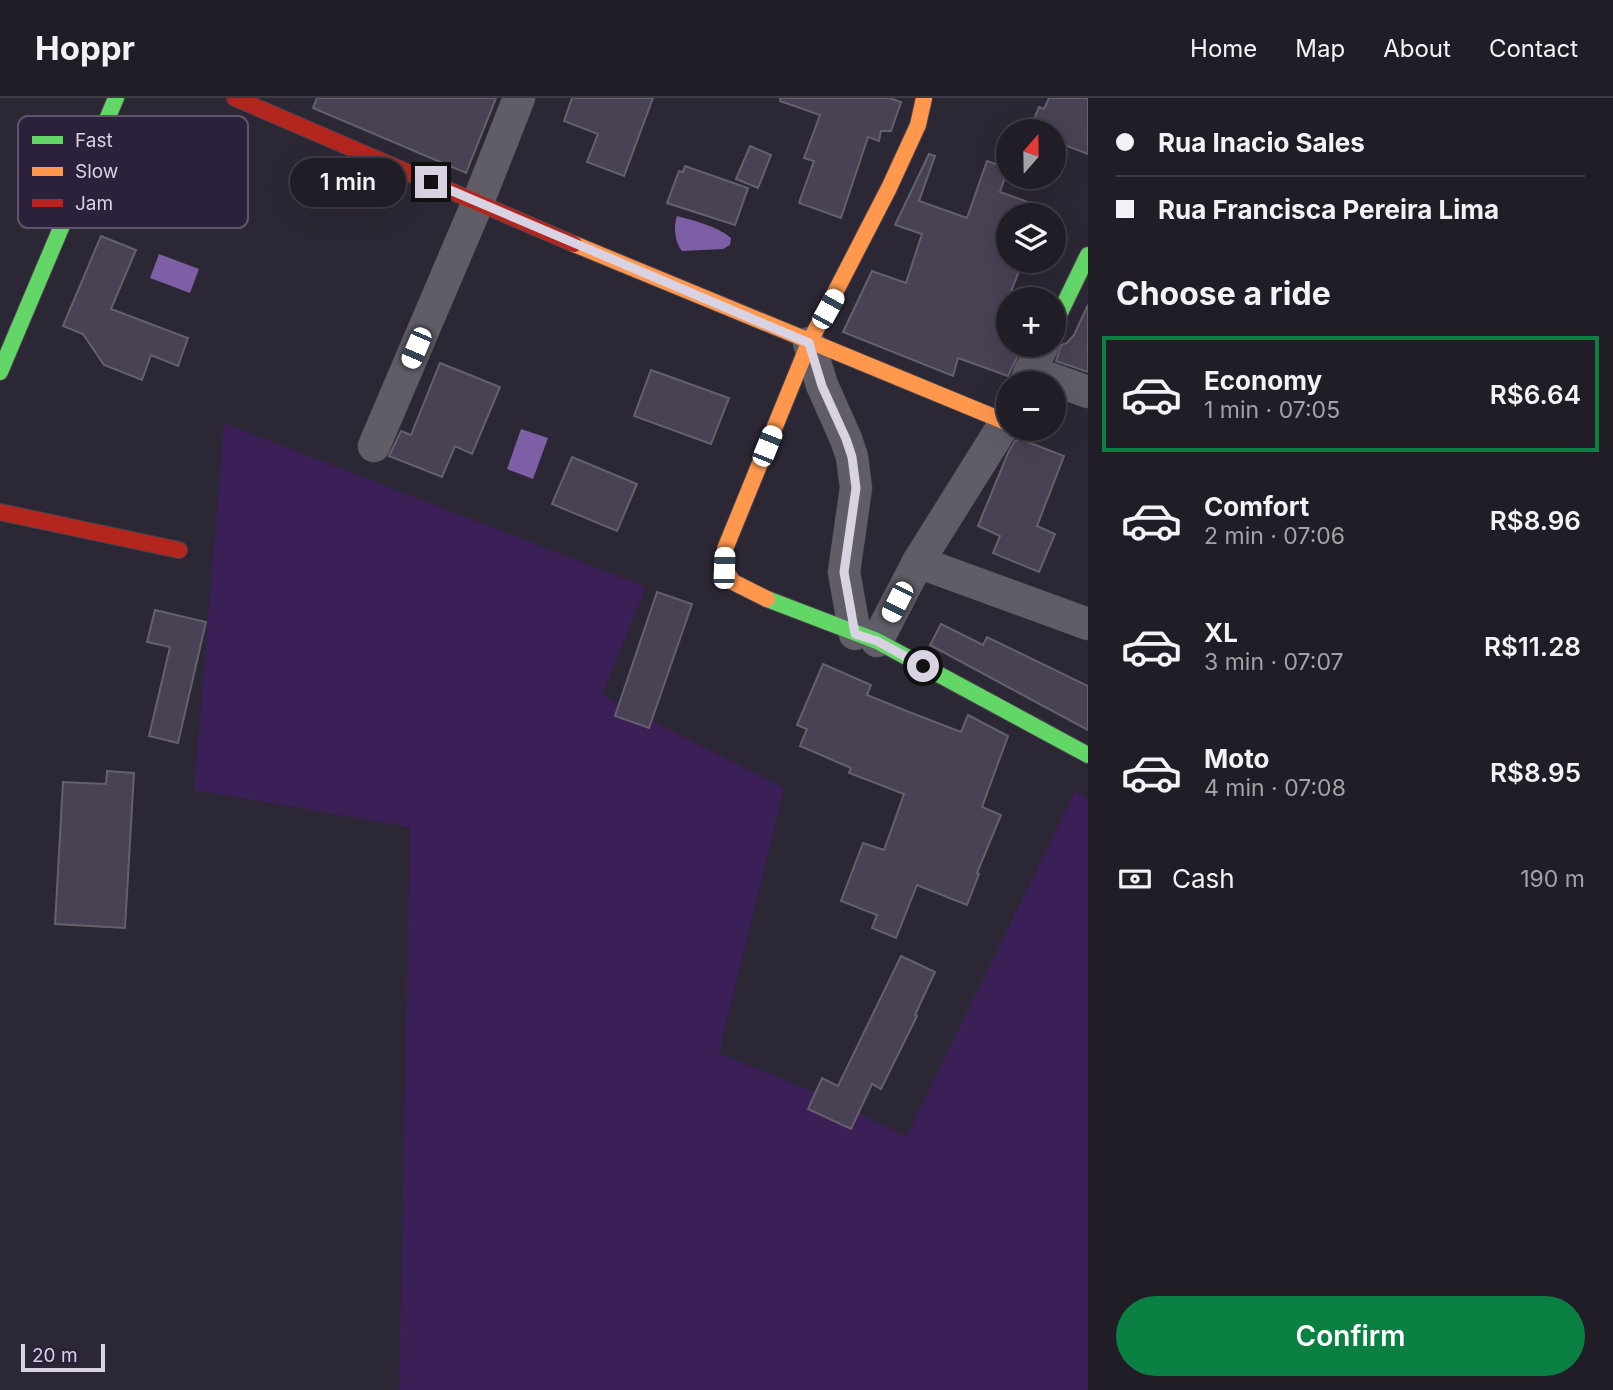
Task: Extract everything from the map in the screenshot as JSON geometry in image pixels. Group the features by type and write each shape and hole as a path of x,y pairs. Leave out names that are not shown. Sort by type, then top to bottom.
{"street":[{"path":"108,116 116,98"},
{"path":"234,98 809,343 996,416"},
{"path":"374,446 478,202 519,98"},
{"path":"924,98 918,125 890,188 809,343 725,549 724,568 733,582 755,594 866,638 1088,755"},
{"path":"0,373 61,228"},
{"path":"1066,301 1088,256"},
{"path":"809,343 822,386 852,457 856,488 844,572 866,638"},
{"path":"1033,366 1088,392"},
{"path":"866,638 918,562 996,438"},
{"path":"0,512 179,550"},
{"path":"918,562 1088,624"}],"shaded area":[{"path":"677,216 719,230 731,238 730,245 723,249 682,251 675,234"},
{"path":"159,254 199,269 190,293 150,278"},
{"path":"224,423 646,587 602,695 784,788 719,1053 821,1095 906,1137 1075,791 1088,799 1088,1390 399,1390 410,827 194,790"},
{"path":"521,429 548,438 533,479 507,469"}],"building":[{"path":"317,98 496,98 466,173 313,108"},
{"path":"572,98 653,98 624,176 587,162 598,134 564,121"},
{"path":"780,98 890,98 901,102 891,131 881,131 879,141 868,137 841,218 799,203 814,161 804,158 820,115 780,101"},
{"path":"1049,98 1088,98 1088,154 1066,146 1066,119 1034,119 1039,107 1044,109"},
{"path":"750,146 771,155 758,188 736,179"},
{"path":"929,154 935,156 919,201 967,218 987,161 996,164 996,189 1031,203 996,203 996,273 1018,273 1013,287 996,287 996,357 1017,357 1010,371 996,372 958,358 953,376 843,332 872,271 906,283 922,234 895,225"},
{"path":"685,166 748,188 735,225 667,203 679,171 683,172"},
{"path":"101,236 136,250 111,309 188,338 178,366 151,355 142,380 104,365 83,334 63,326"},
{"path":"1088,305 1088,372 1056,361 1057,357 1066,357 1066,343 1074,335"},
{"path":"440,363 500,387 472,454 455,446 442,477 389,456 401,431 411,435"},
{"path":"651,370 729,398 711,444 634,416"},
{"path":"1015,441 1025,441 1064,456 1037,526 1055,534 1039,572 993,553 1000,536 978,526"},
{"path":"572,457 637,484 617,531 552,504"},
{"path":"657,592 692,604 649,728 615,716"},
{"path":"155,610 206,622 178,743 149,736 170,647 147,642"},
{"path":"941,624 983,645 987,637 1088,686 1088,730 930,645"},
{"path":"823,664 871,685 867,695 909,712 961,732 968,715 1008,736 982,807 1001,815 967,905 917,885 896,938 872,928 877,915 841,901 863,843 884,850 904,794 849,773 851,768 800,746 807,729 797,725"},
{"path":"107,771 134,773 125,928 55,924 63,782 106,784"},
{"path":"901,956 935,972 881,1089 872,1084 851,1129 808,1109 822,1078 838,1086"}],"traffic: fast":[{"path":"108,116 116,98"},
{"path":"0,372 61,228"},
{"path":"1066,300 1088,255"},
{"path":"767,599 877,641 1088,755"}],"traffic: slow":[{"path":"767,599 733,582 724,568 725,549 809,343 889,188 918,125 924,98"},
{"path":"574,244 996,418"}],"traffic: jam":[{"path":"235,98 574,244"},
{"path":"0,512 179,550"}],"route":[{"path":"431,182 809,343 822,386 852,457 856,488 844,572 855,634 877,641 923,666"}]}
